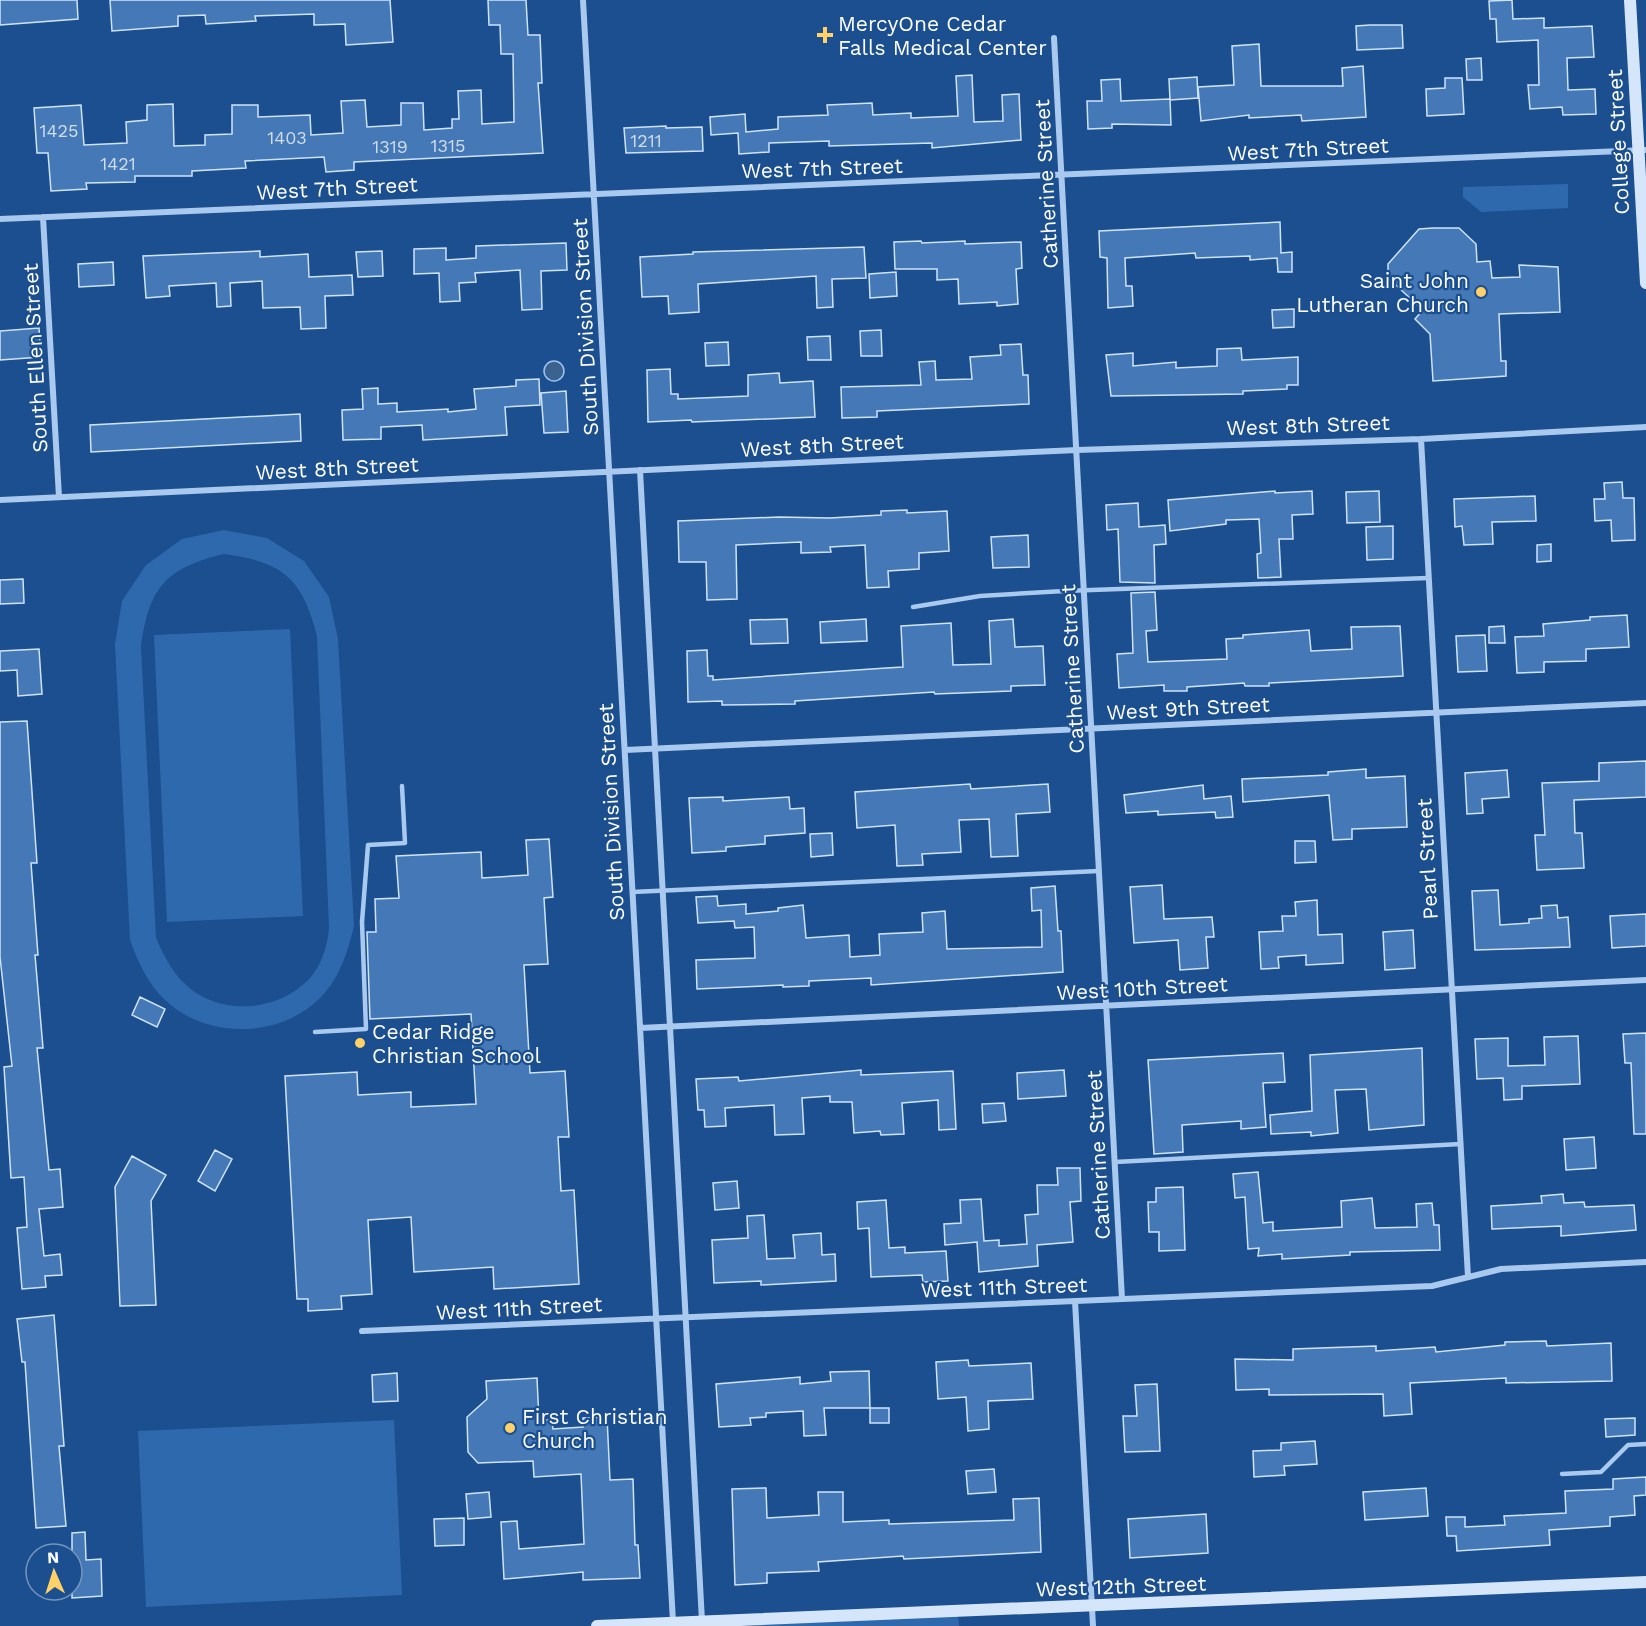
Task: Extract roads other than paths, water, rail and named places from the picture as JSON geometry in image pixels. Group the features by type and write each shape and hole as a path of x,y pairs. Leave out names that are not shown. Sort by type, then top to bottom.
{"main road":[{"name":"College Street","path":"1630,0 1642,150 1646,283"},
{"name":"West 12th Street","path":"597,1626 1646,1582"}],"street":[{"name":"South Division Street","path":"583,0 673,1624"},
{"name":"Catherine Street","path":"1054,38 1122,1299"},
{"name":"West 7th Street","path":"0,219 594,193 1062,177 1642,150"},
{"name":"South Ellen Street","path":"43,217 59,497"},
{"name":"West 8th Street","path":"0,500 1077,450 1421,439 1646,427"},
{"name":"Pearl Street","path":"1421,439 1468,1277"},
{"path":"640,470 702,1621"},
{"name":"West 9th Street","path":"625,750 1646,703"},
{"name":"West 10th Street","path":"640,1028 1646,980"},
{"name":"West 11th Street","path":"362,1331 1432,1286 1502,1269 1646,1262"},
{"path":"1075,1301 1093,1626"}],"lane":[{"path":"913,607 980,596 1428,578"},
{"path":"315,1032 366,1029 362,922 368,845 405,843 402,786"},
{"path":"632,892 1099,871"},
{"path":"1115,1162 1461,1144"},
{"path":"1562,1474 1601,1472 1629,1445 1646,1444"}],"place":[{"name":"MercyOne Cedar Falls Medical Center","path":"825,35"},
{"name":"Saint John Lutheran Church","path":"1481,292"},
{"name":"Cedar Ridge Christian School","path":"360,1043"},
{"name":"First Christian Church","path":"510,1428"}]}
